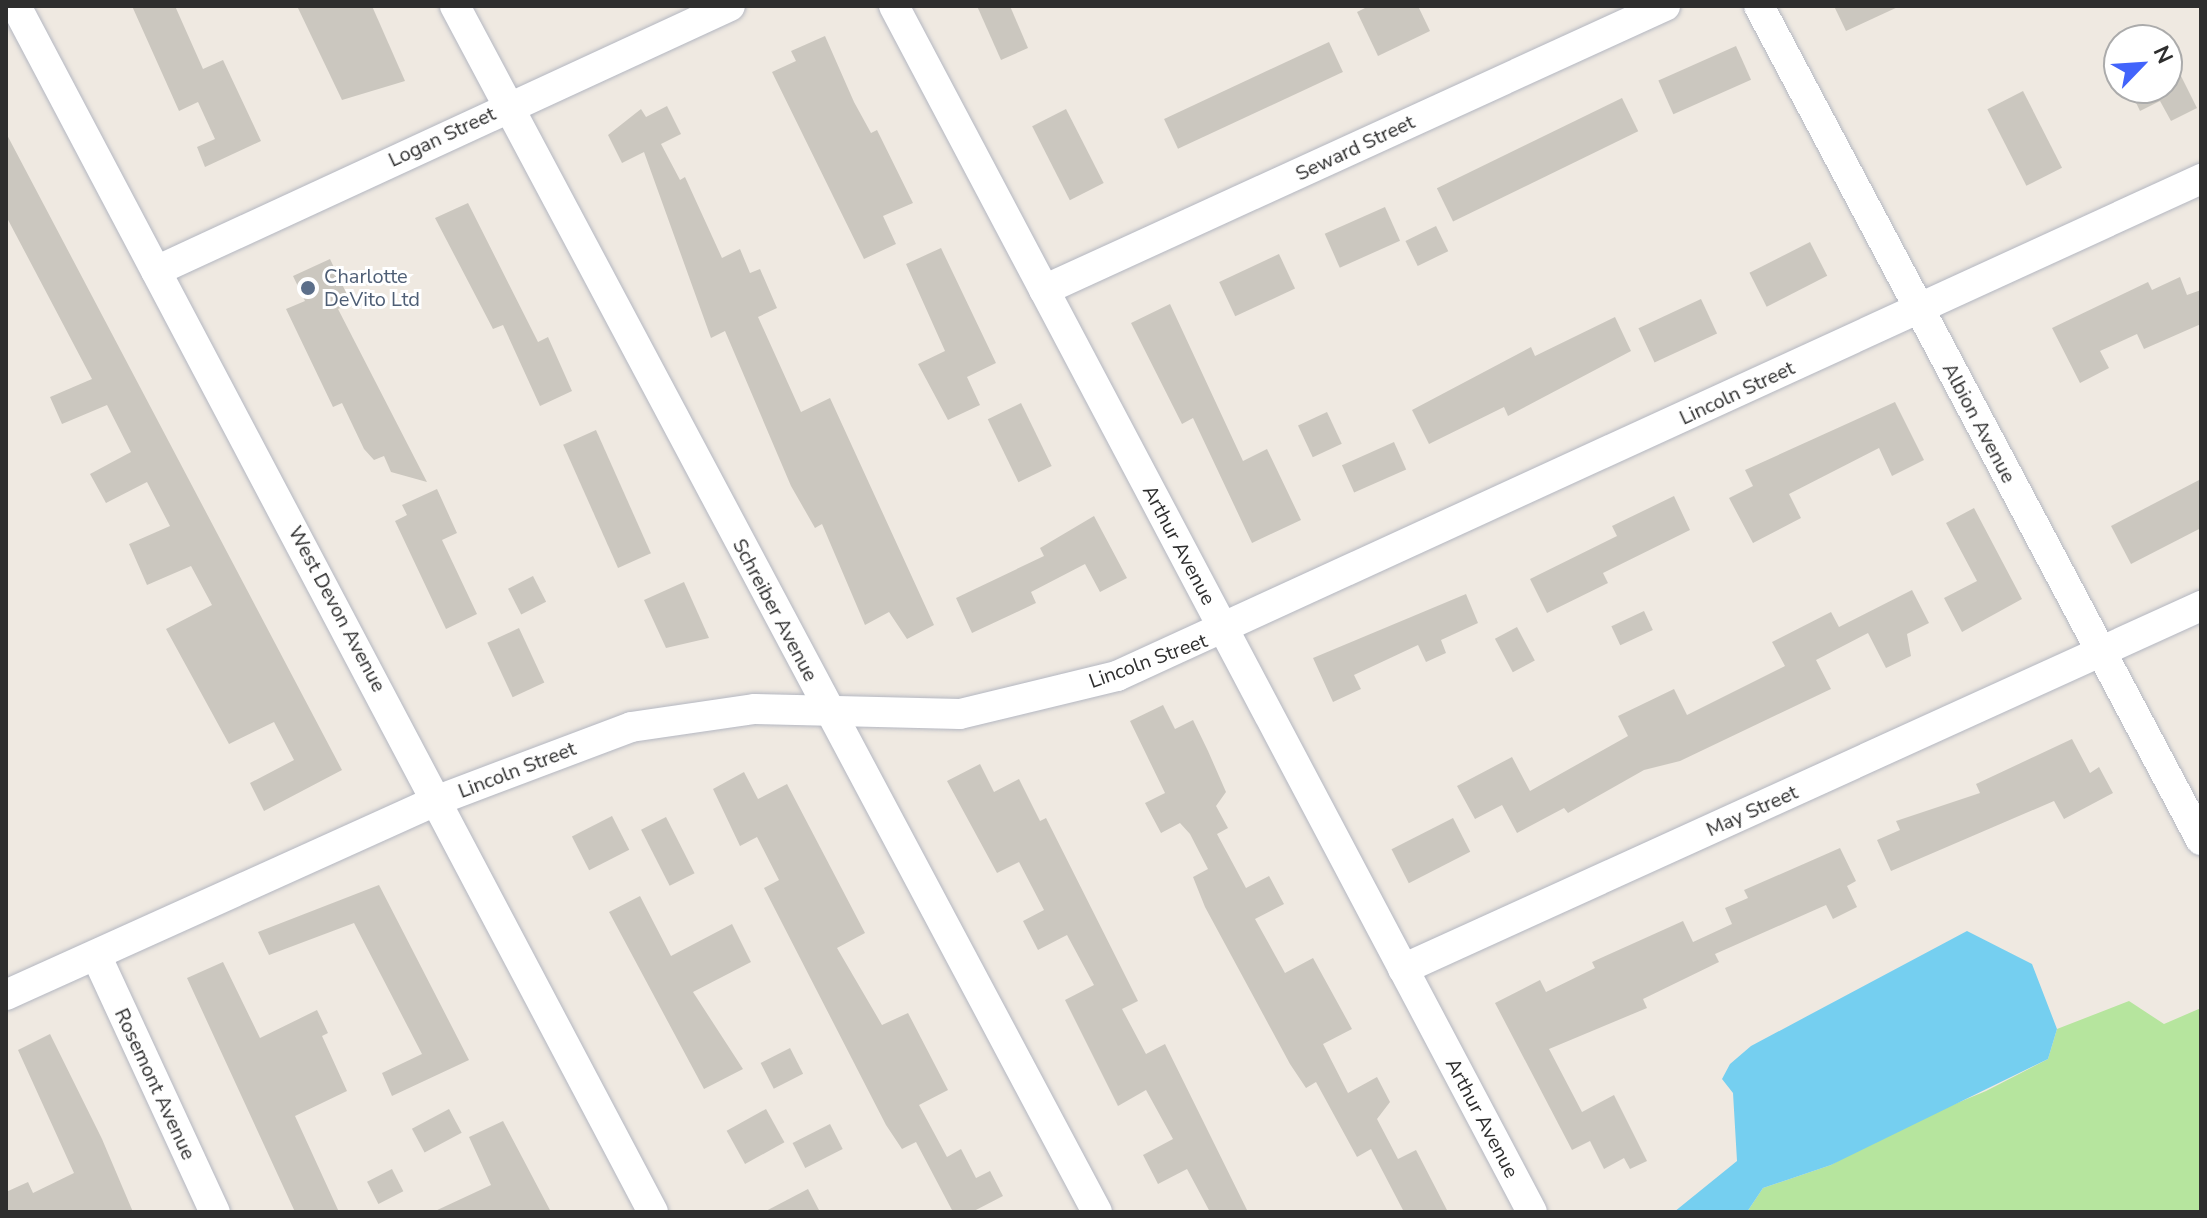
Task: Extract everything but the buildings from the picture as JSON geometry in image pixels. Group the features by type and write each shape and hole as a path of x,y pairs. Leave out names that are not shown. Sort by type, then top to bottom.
{"street":[{"name":"Schreiber Avenue","path":"455,6 1097,1212"},
{"name":"Logan Street","path":"156,271 730,6"},
{"name":"Arthur Avenue","path":"894,6 1532,1212"},
{"name":"Seward Street","path":"1044,290 1665,6"},
{"name":"Albion Avenue","path":"1759,6 2201,840"},
{"name":"West Devon Avenue","path":"13,9 438,800 653,1212"},
{"name":"Lincoln Street","path":"6,995 438,800 631,727 755,709 831,716 960,714 1117,676 1225,632 2201,179"},
{"name":"May Street","path":"1403,969 2201,606"},
{"name":"Rosemont Avenue","path":"96,955 215,1212"}],"green space":[{"path":"2129,1001 2164,1024 2201,1008 2201,1212 1747,1212 1763,1188 1831,1165 1887,1132 1986,1091 2048,1059 2057,1029"}],"water":[{"path":"1967,931 2032,964 2057,1029 2048,1059 1831,1165 1763,1188 1747,1212 1674,1212 1737,1161 1733,1093 1722,1079 1730,1064 1751,1046"}],"place":[{"name":"Charlotte DeVito Ltd","path":"308,288"}]}
